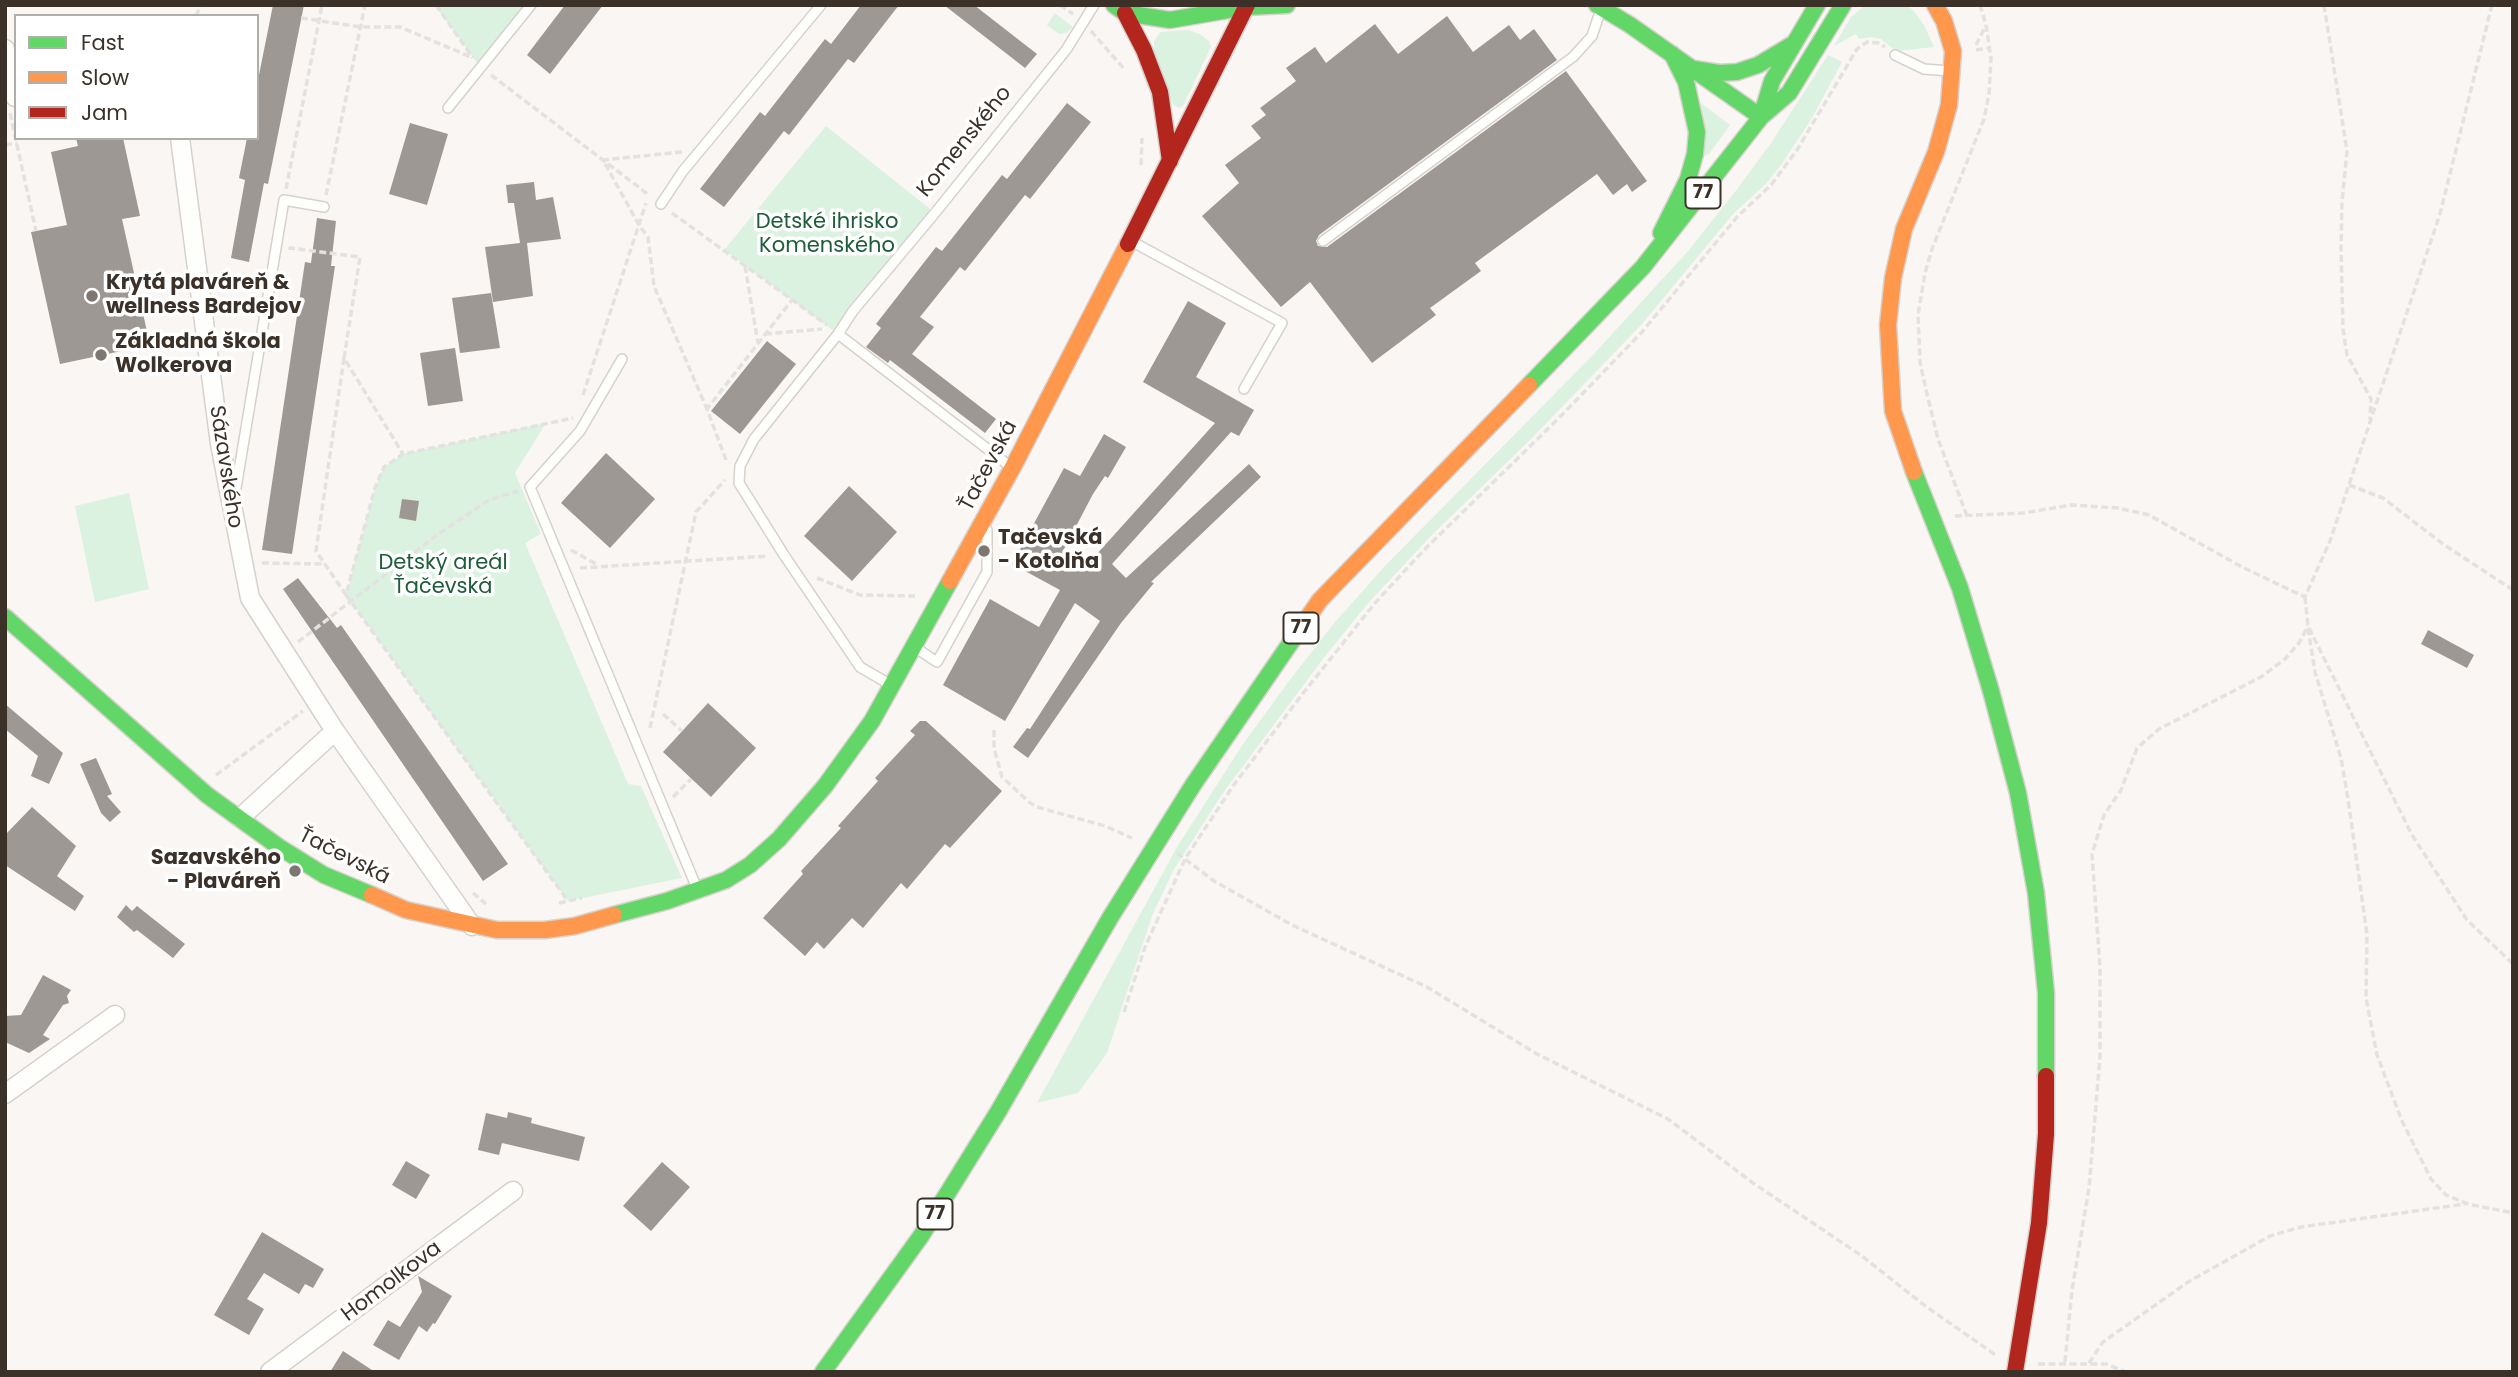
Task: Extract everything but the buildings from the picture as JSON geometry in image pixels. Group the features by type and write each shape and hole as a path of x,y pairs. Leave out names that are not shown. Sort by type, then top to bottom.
{"street":[{"path":"1119,9 1170,20 1246,6 1287,5"},
{"name":"77","path":"1761,117 1772,81 1817,5"},
{"path":"1919,5 1951,40"},
{"path":"1935,5 1951,40 1954,71 1950,105 1936,152 1904,229 1893,278 1888,325 1893,411 1907,455 1964,601 1991,691 2018,793 2036,893 2045,980 2048,1068 2039,1223 2016,1366"},
{"name":"Ťačevská","path":"5,617 200,788 279,847 324,875 406,910 472,926 521,931 575,926 698,891 726,880 750,865 779,839 849,754 892,686 1012,468 1170,161 1246,6"},
{"path":"1600,6 1761,117"},
{"name":"77","path":"823,1372 928,1225 992,1122 1152,850 1193,785 1320,600 1643,267 1761,117 1789,93 1843,7"},
{"path":"1119,9 1144,50 1160,92 1170,161"},
{"path":"1692,69 1718,73 1737,72 1758,65 1793,44"},
{"path":"5,49 11,100"},
{"path":"1643,267 1688,179 1698,132 1686,82 1672,54"},
{"name":"Sázavského","path":"180,140 220,444 250,598 335,731 472,926"},
{"path":"240,818 335,731"},
{"path":"5,1094 115,1015"},
{"name":"Homolkova","path":"270,1372 513,1191"}],"lane":[{"path":"448,108 531,5"},
{"path":"661,204 701,150 821,5"},
{"name":"Komenského","path":"739,484 740,466 754,439 835,331 935,213 1066,50 1094,5"},
{"path":"1323,241 1573,57 1592,36 1600,6"},
{"path":"1895,55 1924,69 1954,71"},
{"path":"232,512 284,200 324,208"},
{"path":"1129,240 1282,323 1244,389"},
{"path":"835,331 1012,468"},
{"path":"622,359 580,431 530,487 698,891"},
{"path":"739,484 860,667 892,686"},
{"path":"914,647 937,662 954,633 987,572 986,516"}],"path":[{"path":"284,200 322,5"},
{"path":"324,208 365,5"},
{"path":"436,5 480,67"},
{"path":"1060,5 1084,23 1124,67 1129,79"},
{"path":"1967,516 1938,439 1926,390 1920,362 1919,315 1925,273 1932,249 1984,119 1991,75 1990,48 1980,5"},
{"path":"2324,5 2347,151 2341,237 2343,328 2347,355 2371,399 2370,424"},
{"path":"2492,5 2440,214 2330,541 2305,597 2315,672 2341,758 2348,799 2367,934 2366,998 2377,1055 2402,1121 2431,1179 2446,1195 2468,1204 2513,1213"},
{"path":"301,18 361,27 400,27 473,58"},
{"path":"1124,1012 1144,947 1185,859 1233,786 1375,603 1424,550 1562,415 1642,332 1737,217 1771,185 1797,150 1857,49 1862,44 1873,42 1895,55"},
{"path":"1976,50 1990,48"},
{"path":"11,100 14,121"},
{"path":"1141,128 1141,172"},
{"path":"5,145 17,142 36,231"},
{"path":"701,150 603,160 648,237 654,286 707,409 731,474 739,484"},
{"path":"580,404 648,195"},
{"path":"288,261 290,248 360,257 316,551 568,901"},
{"path":"745,266 758,343"},
{"path":"707,409 792,300"},
{"path":"765,334 835,331"},
{"path":"344,358 403,454"},
{"path":"346,595 375,488 384,467 403,454 576,417 571,440"},
{"path":"650,728 696,512 731,474"},
{"path":"2349,485 2383,498 2443,544 2513,590"},
{"path":"284,652 437,535 489,500 530,487"},
{"path":"1932,516 2023,513 2071,506 2118,508 2149,515 2242,567 2305,597"},
{"path":"550,537 600,567"},
{"path":"564,569 784,555"},
{"path":"255,557 260,563 325,564"},
{"path":"811,574 860,595 917,596 911,607"},
{"path":"2308,626 2412,835 2467,920 2513,964"},
{"path":"2065,1363 2072,1290 2083,1231 2094,1141 2102,1017 2092,854 2104,815 2121,790 2137,748 2159,729 2269,671 2285,659 2299,643 2308,626"},
{"path":"200,788 316,701"},
{"path":"663,714 682,731"},
{"path":"994,730 1002,777 1030,803 1105,826 1152,850"},
{"path":"663,808 691,779"},
{"path":"1185,859 1213,881 1292,925 1427,987 1537,1054 1668,1119 1753,1183 1862,1256 1924,1305 1999,1358 2016,1366 2089,1363 2106,1364 2126,1372"},
{"path":"471,891 486,905 497,907"},
{"path":"555,904 594,896"},
{"path":"2089,1363 2103,1342 2188,1282 2270,1236 2301,1227 2468,1204"}],"green space":[{"path":"435,5 531,5 480,67"},
{"path":"1906,5 1924,25 1934,47 1896,51 1881,39 1859,39 1856,34 1834,46 1851,17 1864,6"},
{"path":"1055,13 1073,27 1066,33 1059,34 1047,25"},
{"path":"1188,30 1200,34 1209,41 1211,47 1183,106 1179,108 1173,105 1154,42 1160,32"},
{"path":"1828,55 1842,62 1812,118 1765,185 1734,213 1642,324 1369,602 1323,659 1223,793 1173,871 1152,916 1107,1053 1078,1093 1037,1103 1177,847 1243,744 1289,681 1335,622 1385,566 1592,356 1689,250 1771,143"},
{"path":"1701,103 1730,125 1705,156"},
{"name":"Detské ihrisko Komenského","path":"826,126 935,213 838,334 724,250"},
{"name":"Detský areál Ťačevská","path":"546,423 515,473 541,534 525,543 628,784 641,786 682,878 568,901 346,595 375,488 384,467 403,454"},
{"path":"129,493 149,589 95,602 75,506"}],"traffic: fast":[{"path":"1114,5 1125,13 1170,20 1246,7 1287,5"},
{"path":"1597,5 1761,117"},
{"path":"1761,117 1772,81 1817,5"},
{"path":"1529,385 1643,267 1761,117 1789,93 1843,5"},
{"path":"1694,69 1719,73 1737,72 1758,65 1793,44"},
{"path":"1661,233 1688,179 1695,154 1697,132 1686,82 1672,54"},
{"path":"1914,472 1960,588 2018,793 2036,893 2046,993 2046,1076"},
{"path":"614,915 667,901 726,880 750,865 779,839 825,786 872,721 950,581"},
{"path":"5,617 207,795 279,847 324,875 372,895"},
{"path":"823,1372 921,1236 998,1112 1110,918 1193,785 1298,632"}],"traffic: slow":[{"path":"1914,472 1893,411 1888,325 1893,278 1904,229 1936,152 1949,105 1953,51 1944,21 1935,5"},
{"path":"950,581 1014,465 1128,244"},
{"path":"1298,632 1320,600 1529,385"},
{"path":"372,895 406,910 497,930 545,930 575,926 614,915"}],"traffic: jam":[{"path":"1128,244 1247,5"},
{"path":"1125,13 1144,50 1160,92 1170,161"},
{"path":"2015,1372 2039,1223 2046,1134 2046,1076"}],"place":[{"name":"Krytá plaváreň & wellness Bardejov","path":"92,296"},
{"name":"Základná škola Wolkerova","path":"101,355"},
{"name":"Tačevská - Kotolňa","path":"984,551"},
{"name":"Sazavského - Plaváreň","path":"295,871"}]}
